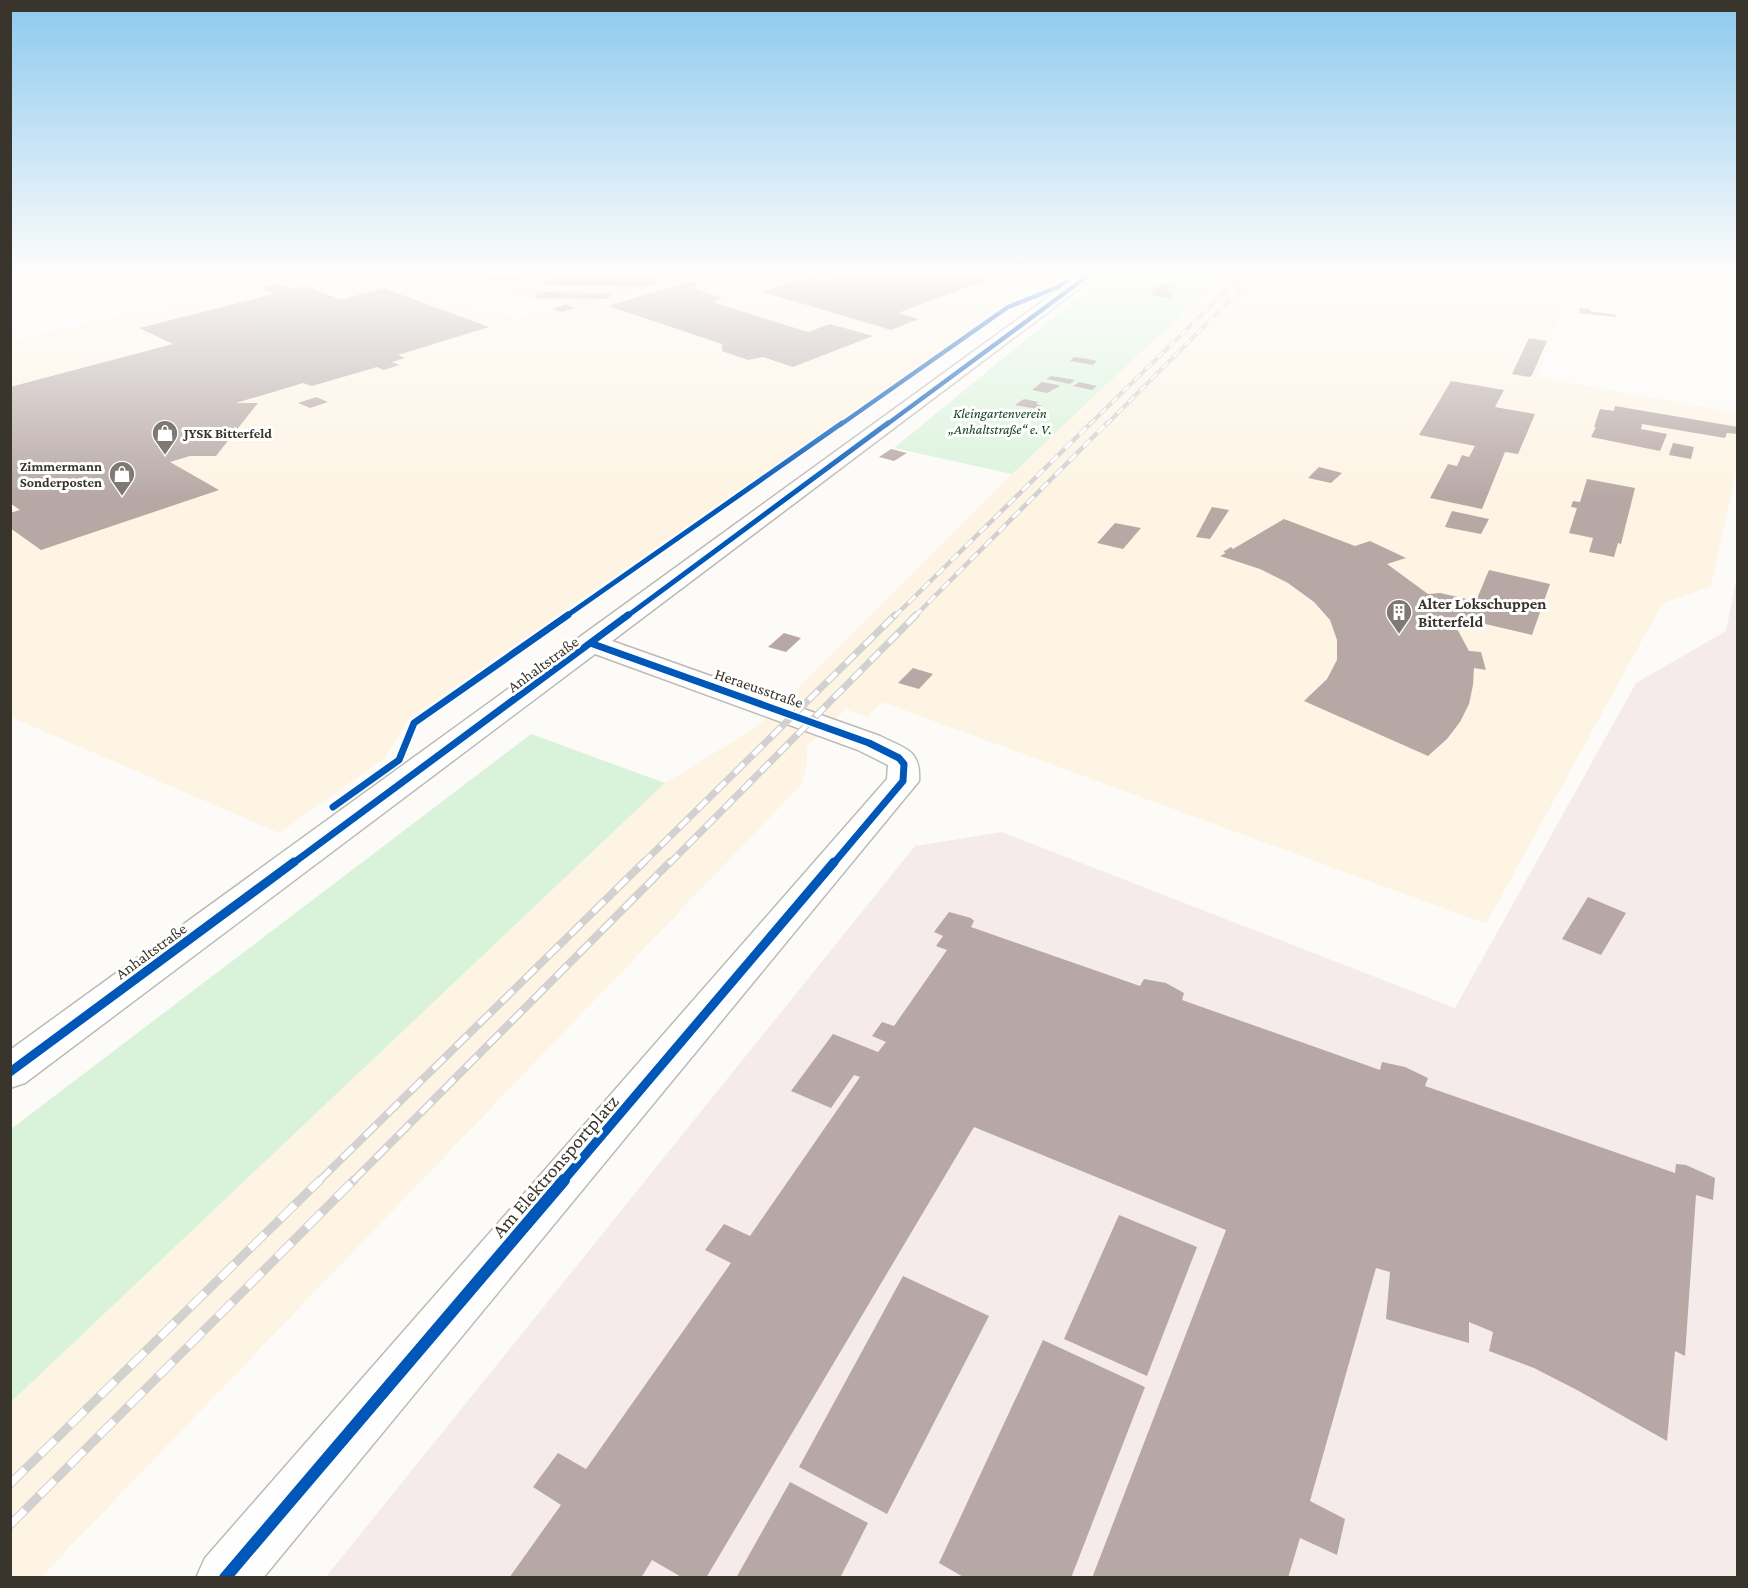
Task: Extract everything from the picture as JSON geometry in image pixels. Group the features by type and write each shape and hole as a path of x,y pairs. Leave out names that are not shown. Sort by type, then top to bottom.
{"street":[{"name":"Anhaltstraße","path":"10,1072 593,644 989,349"},
{"name":"Heraeusstraße","path":"593,644 858,738 899,758 904,764 905,773"},
{"name":"Am Elektronsportplatz","path":"225,1578 898,790 905,773"}],"shaded area":[{"path":"10,349 942,349 408,719 385,758 279,833 11,717"},
{"path":"1144,349 1547,349 1538,377 1737,413 1737,467 1711,586 1662,604 1486,924 882,702 867,717 846,709 807,746 807,764 801,785 41,1577 11,1578 11,1402 665,783 755,728 789,697 1012,474"},
{"path":"1737,575 1737,1577 325,1578 915,846 1002,832 1455,1008 1636,683 1726,631"}],"green space":[{"name":"Kleingartenverein „Anhaltstraße“ e. V.","path":"1015,349 1144,349 1012,474 894,448"},
{"path":"531,734 665,783 11,1402 11,1129"}],"building":[{"path":"154,349 417,349 398,355 405,358 392,362 399,365 384,370 377,367 312,386 303,383 236,403 258,403 216,456 190,456 170,462 219,490 41,550 10,528 10,513 20,510 10,503 10,387"},
{"path":"722,349 839,349 793,367 763,357 748,360"},
{"path":"1524,349 1543,349 1532,375 1529,377 1512,374"},
{"path":"1074,357 1097,361 1093,365 1070,361"},
{"path":"1051,376 1075,380 1070,384 1046,379"},
{"path":"1451,381 1504,390 1495,407 1535,414 1518,454 1505,452 1482,509 1430,498 1448,464 1457,466 1462,455 1469,457 1475,446 1419,435"},
{"path":"1042,382 1060,386 1047,393 1032,390"},
{"path":"1079,382 1097,386 1092,390 1073,386"},
{"path":"316,397 328,402 310,408 298,403"},
{"path":"1024,399 1038,402 1036,404 1042,406 1038,409 1015,405"},
{"path":"1615,406 1738,427 1738,434 1727,433 1725,438 1642,424 1641,429 1667,434 1660,451 1591,437 1600,409 1614,411"},
{"path":"1008,411 1035,416 1031,420 1001,417"},
{"path":"1673,443 1694,447 1691,459 1669,455"},
{"path":"891,449 907,453 894,461 879,457"},
{"path":"1319,467 1342,473 1331,483 1308,478"},
{"path":"1587,479 1635,488 1621,544 1618,543 1614,557 1589,552 1593,538 1569,533 1577,508 1571,507 1573,501 1580,502"},
{"path":"1212,507 1229,510 1210,539 1196,537"},
{"path":"1452,511 1489,519 1481,534 1445,527"},
{"name":"Alter Lokschuppen Bitterfeld","path":"1284,519 1355,546 1370,541 1406,558 1387,564 1428,594 1440,593 1476,601 1489,570 1550,584 1532,635 1481,623 1479,630 1455,625 1469,651 1481,652 1486,670 1474,668 1469,704 1460,722 1447,739 1428,756 1304,701 1327,679 1337,660 1337,640 1330,620 1314,602 1288,583 1260,569 1220,556 1231,547 1233,549"},
{"path":"1115,523 1141,528 1123,549 1097,543"},
{"path":"784,633 801,638 786,652 768,647"},
{"path":"913,668 933,674 919,689 898,683"},
{"path":"1588,897 1626,913 1601,955 1562,939"},
{"path":"949,912 971,918 974,921 971,927 1140,986 1144,979 1166,983 1184,993 1182,1000 1380,1070 1382,1062 1405,1067 1428,1078 1425,1086 1675,1173 1676,1164 1686,1165 1715,1178 1713,1200 1696,1195 1685,1356 1675,1351 1667,1441 1534,1368 1489,1351 1493,1332 1469,1322 1469,1343 1386,1319 1390,1272 1376,1268 1310,1501 1345,1519 1337,1555 1300,1538 1288,1578 1092,1578 1226,1230 974,1127 706,1578 683,1578 652,1560 641,1578 509,1578 561,1505 533,1487 558,1453 586,1469 731,1263 705,1250 724,1224 750,1236 860,1077 854,1075 831,1108 791,1091 833,1034 878,1052 886,1042 872,1036 882,1022 894,1026 947,950 936,946 943,936 934,932"},
{"path":"1119,1215 1197,1247 1147,1376 1064,1339"},
{"path":"903,1276 989,1316 887,1514 799,1467"},
{"path":"1043,1340 1145,1387 1071,1578 965,1578 939,1563"},
{"path":"790,1482 868,1523 840,1578 736,1578"}],"railway":[{"path":"1089,425 1166,349"},
{"path":"1106,425 1181,349"},
{"path":"894,617 1091,423"},
{"path":"914,617 1107,423"},
{"path":"642,864 895,615"},
{"path":"669,864 916,615"},
{"path":"319,1181 644,862"},
{"path":"353,1181 670,862"},
{"path":"10,1484 320,1180"},
{"path":"10,1525 354,1180"}],"cycle path":[{"path":"333,807 399,760 414,723 948,349"},
{"path":"10,1072 989,349"},
{"path":"225,1578 903,781 904,764 899,758 869,743 593,644"}],"place":[{"name":"JYSK Bitterfeld","path":"165,456"},
{"name":"Zimmermann Sonderposten","path":"122,497"},
{"name":"Alter Lokschuppen Bitterfeld","path":"1399,635"}]}
